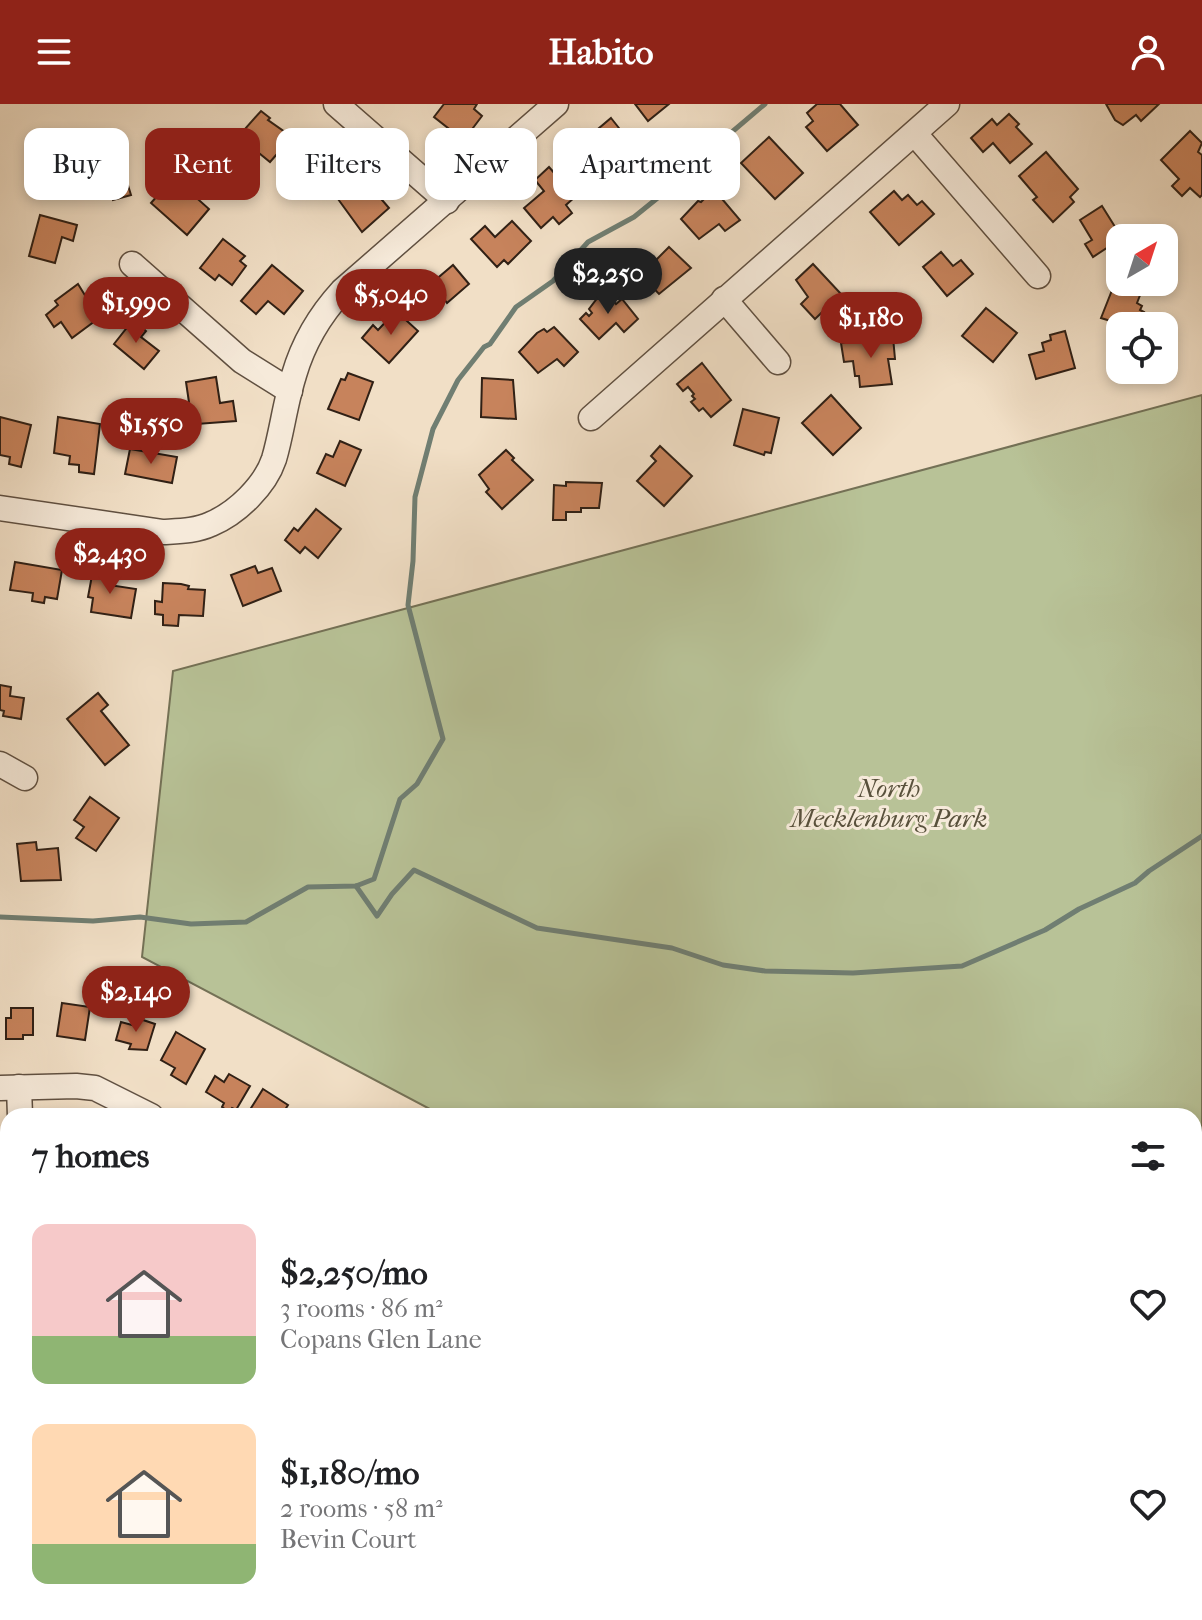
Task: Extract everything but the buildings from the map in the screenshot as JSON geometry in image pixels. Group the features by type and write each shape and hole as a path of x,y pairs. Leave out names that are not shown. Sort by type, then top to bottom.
{"street":[{"path":"336,104 447,201"},
{"path":"0,508 163,532 190,531 211,525 231,513 266,477 303,348 329,306 342,291 556,104"},
{"path":"591,418 947,104"},
{"path":"915,134 1038,276"},
{"path":"132,264 242,361 290,391"},
{"path":"724,299 778,362"},
{"path":"0,764 25,778"},
{"path":"17,1108 10,1087 95,1088 137,1108"}],"green space":[{"name":"North Mecklenburg Park","path":"1202,395 1202,1108 428,1108 142,957 173,671"}],"waterway":[{"path":"0,917 93,921 140,917 191,924 246,922 308,887 356,886 374,879 400,799 417,784 443,739 408,605 415,497 433,429 458,380 484,347 490,344 516,307 553,281 588,242 634,217 665,192 682,183 698,153 726,137 765,104"},
{"path":"356,886 377,916 414,870 537,928 672,948 723,965 765,971 853,973 962,966 1045,930 1079,909 1135,883 1202,836"}]}
